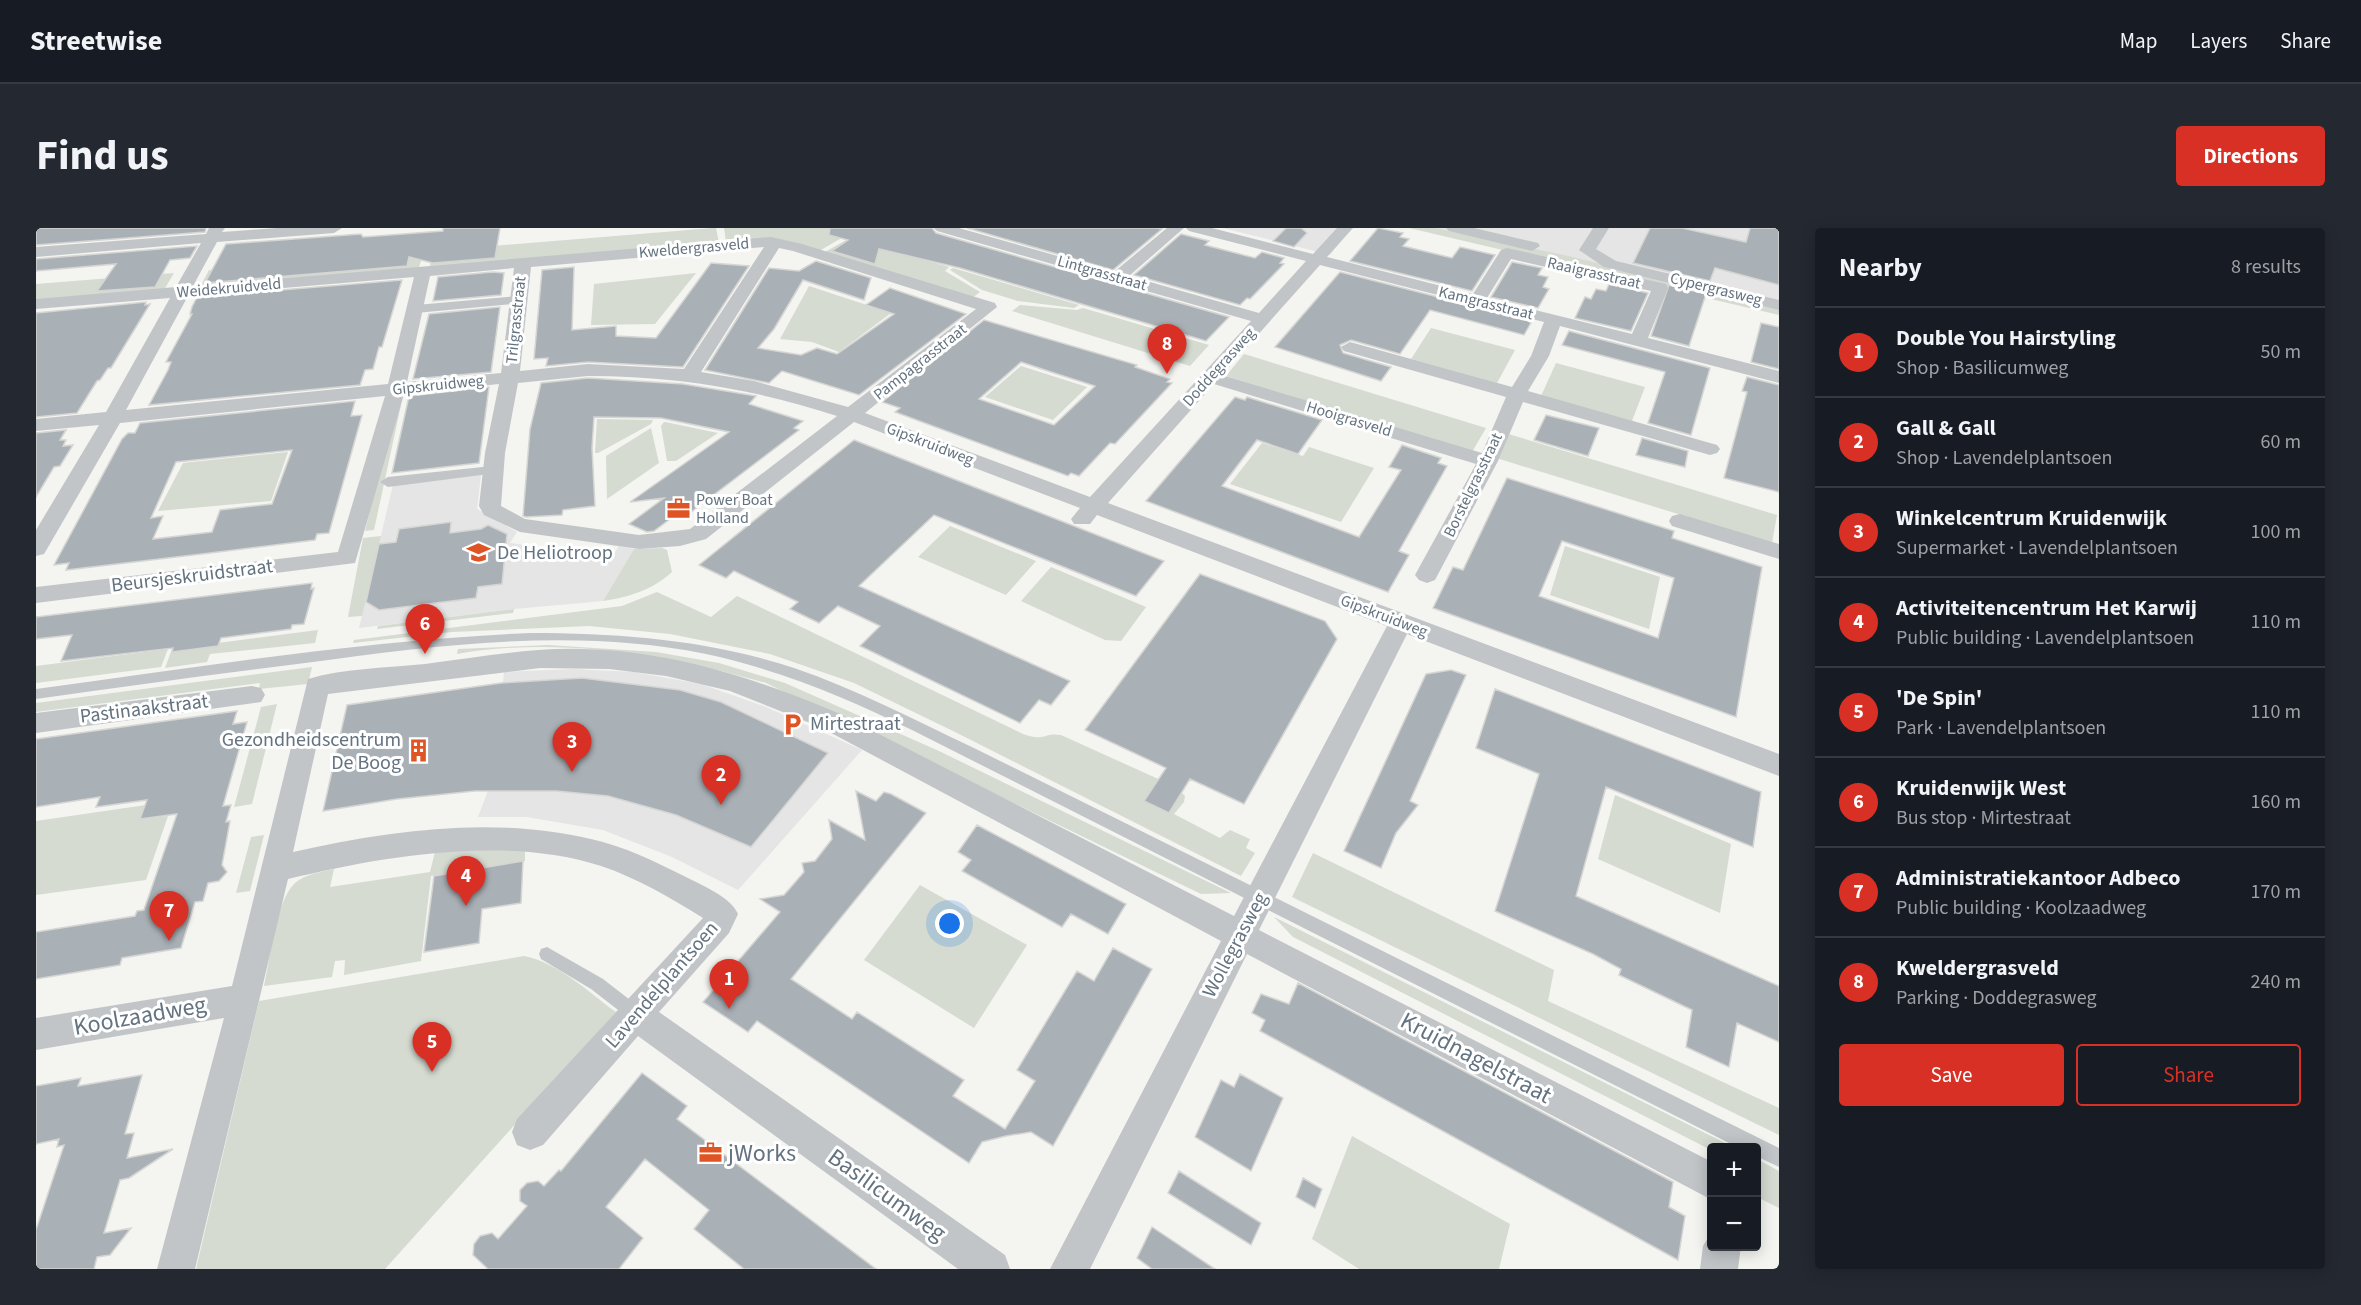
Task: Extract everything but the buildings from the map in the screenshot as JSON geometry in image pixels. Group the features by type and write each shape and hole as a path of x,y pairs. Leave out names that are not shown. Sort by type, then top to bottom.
{"street":[{"path":"135,244 145,228"},
{"path":"36,252 135,244 214,233 334,228"},
{"name":"Lintgrasstraat","path":"942,228 1262,319"},
{"path":"989,241 1008,228"},
{"path":"1117,278 1176,228"},
{"name":"Kamgrasstraat","path":"1194,228 1779,377"},
{"name":"Doddegrasweg","path":"1087,513 1345,228"},
{"path":"1454,228 1569,251 1587,250 1601,228"},
{"path":"36,549 113,417 214,233"},
{"path":"55,250 67,236"},
{"path":"690,374 775,243"},
{"name":"Kweldergrasveld","path":"423,271 775,243 989,307 987,309"},
{"name":"Cypergrasweg","path":"1587,250 1610,264 1779,304"},
{"name":"Raaigrasstraat","path":"1477,301 1507,253 1660,288 1638,341"},
{"name":"Trilgrasstraat","path":"523,263 510,377 486,471 492,510 520,525 584,534"},
{"path":"396,390 423,271"},
{"name":"Weidekruidveld","path":"36,304 423,271"},
{"path":"416,309 519,300"},
{"name":"Pampagrasstraat","path":"584,534 639,542 680,539 698,534 987,309"},
{"name":"Borstelgrasstraat","path":"1427,575 1488,461 1517,394 1540,356 1554,320"},
{"path":"1350,347 1710,449"},
{"name":"Gipskruidweg","path":"36,425 597,369 690,374 777,390 853,415 1087,513 1401,622 1779,765"},
{"name":"Hooigrasveld","path":"1210,377 1488,461"},
{"name":"Beursjeskruidstraat","path":"36,595 347,558 396,390"},
{"path":"388,482 486,471"},
{"path":"1680,521 1779,552"},
{"name":"Wollegrasweg","path":"1069,1269 1401,622"},
{"path":"176,1269 245,999 317,686 540,659 609,660 666,667 722,680 762,691 829,720 1240,933"},
{"name":"Pastinaakstraat","path":"36,723 252,695"},
{"name":"Lavendelplantsoen","path":"276,869 318,858 461,839 530,841 594,852 618,861 723,914 718,924 637,1016 530,1132"},
{"name":"Kruidnagelstraat","path":"1240,933 1707,1179"},
{"name":"Koolzaadweg","path":"36,1034 245,999"},
{"name":"Basilicumweg","path":"637,1016 991,1269"},
{"path":"1719,1269 1721,1251"}],"lane":[{"path":"36,694 326,655 511,636 609,637 673,644 763,663 858,699 1779,1158"},
{"path":"547,954 597,984 637,1016"}],"shaded area":[{"path":"716,228 719,243 432,268 430,265 432,251"},
{"path":"724,228 859,228 819,251 726,242"},
{"path":"1223,228 1351,228 1330,255"},
{"path":"1409,228 1435,228 1564,255 1779,307 1779,315"},
{"path":"1431,228 1779,228 1779,311"},
{"path":"850,238 949,267 945,271 980,292 972,298 823,253"},
{"path":"424,252 419,267 412,269 200,287 209,270"},
{"path":"953,268 1079,305 1074,308 1018,301 982,290 950,270"},
{"path":"174,273 164,290 36,301 36,284"},
{"path":"696,273 655,324 591,325 594,284"},
{"path":"809,286 891,313 839,352 812,342 780,339"},
{"path":"1020,305 1077,310 1083,308 1209,345 1190,366 1012,311"},
{"path":"1431,328 1515,350 1497,383 1411,359"},
{"path":"1244,354 1486,428 1472,452 1226,376"},
{"path":"1556,363 1645,387 1632,421 1541,396"},
{"path":"1021,366 1087,387 1053,420 985,397"},
{"path":"395,405 401,405 374,530 365,531"},
{"path":"597,419 653,420 651,424 595,453"},
{"path":"664,422 718,433 676,461 667,461 661,426"},
{"path":"651,428 659,463 607,499 606,456"},
{"path":"1505,433 1777,515 1772,543 1493,457"},
{"path":"1262,443 1303,456 1309,447 1374,468 1341,522 1230,484"},
{"path":"288,452 271,501 158,511 183,463"},
{"name":"De Heliotroop","path":"481,475 477,509 517,532 510,543 612,557 619,546 634,549 603,601 514,609 359,628 393,485"},
{"path":"950,526 1036,561 1006,595 918,557"},
{"path":"381,536 362,616 348,617 363,538"},
{"path":"1565,546 1660,577 1649,629 1550,595"},
{"path":"662,548 667,550 672,572 657,584 640,592 603,601 634,549"},
{"path":"1051,567 1146,607 1121,641 1105,640 1021,601"},
{"path":"657,592 711,617 737,596 1023,734 1036,737 1061,735 1176,787 1185,796 1184,802 1174,814 1220,838 1230,830 1250,839 1246,848 1255,853 1241,876 854,683 770,654 670,634 589,626 452,632 353,643 354,640 622,606"},
{"path":"514,609 513,613 377,629 378,626"},
{"path":"318,630 315,643 210,654 207,662 165,668 172,649"},
{"path":"548,645 656,652 719,663 785,683 939,751 1231,893 1201,894 766,683 691,664 613,651 535,647 457,654 458,649"},
{"path":"168,649 161,667 36,683 36,666"},
{"path":"312,667 308,684 259,689 260,683 36,712 36,703"},
{"path":"574,669 634,672 701,684 766,707 862,750 738,890 672,857 603,830 527,817 478,817 494,775 504,672"},
{"path":"277,704 252,804 234,807 261,707"},
{"path":"1615,795 1731,844 1720,913 1598,859"},
{"path":"146,805 141,819 168,816 146,880 36,895 36,821"},
{"path":"264,835 250,891 236,893 251,837"},
{"path":"525,848 525,861 431,876 421,961 344,975 345,960 335,961 332,977 264,986 278,916 288,891 303,877 334,869 330,887 430,872 435,852"},
{"path":"1313,853 1554,970 1548,1001 1779,1108 1779,1135 1292,897"},
{"path":"920,885 1027,945 974,1028 864,960"},
{"path":"1274,917 1725,1143 1707,1143 1707,1148 1293,937"},
{"path":"524,956 561,972 616,1012 385,1269 196,1269 259,1001"},
{"path":"1352,1136 1510,1224 1499,1269 1359,1269 1312,1239"},
{"path":"1761,1161 1779,1171 1779,1208 1761,1199"}],"place":[{"name":"Kweldergrasveld","path":"1167,374"},
{"name":"Power Boat Holland","path":"678,509"},
{"name":"De Heliotroop","path":"479,553"},
{"name":"Kruidenwijk West","path":"425,654"},
{"name":"Mirtestraat","path":"792,724"},
{"name":"Gezondheidscentrum De Boog","path":"419,751"},
{"name":"Winkelcentrum Kruidenwijk","path":"572,772"},
{"name":"Gall & Gall","path":"721,805"},
{"name":"Activiteitencentrum Het Karwij","path":"466,906"},
{"name":"Administratiekantoor Adbeco","path":"169,941"},
{"name":"Double You Hairstyling","path":"729,1009"},
{"name":"'De Spin'","path":"432,1072"},
{"name":"jWorks","path":"710,1153"}]}
